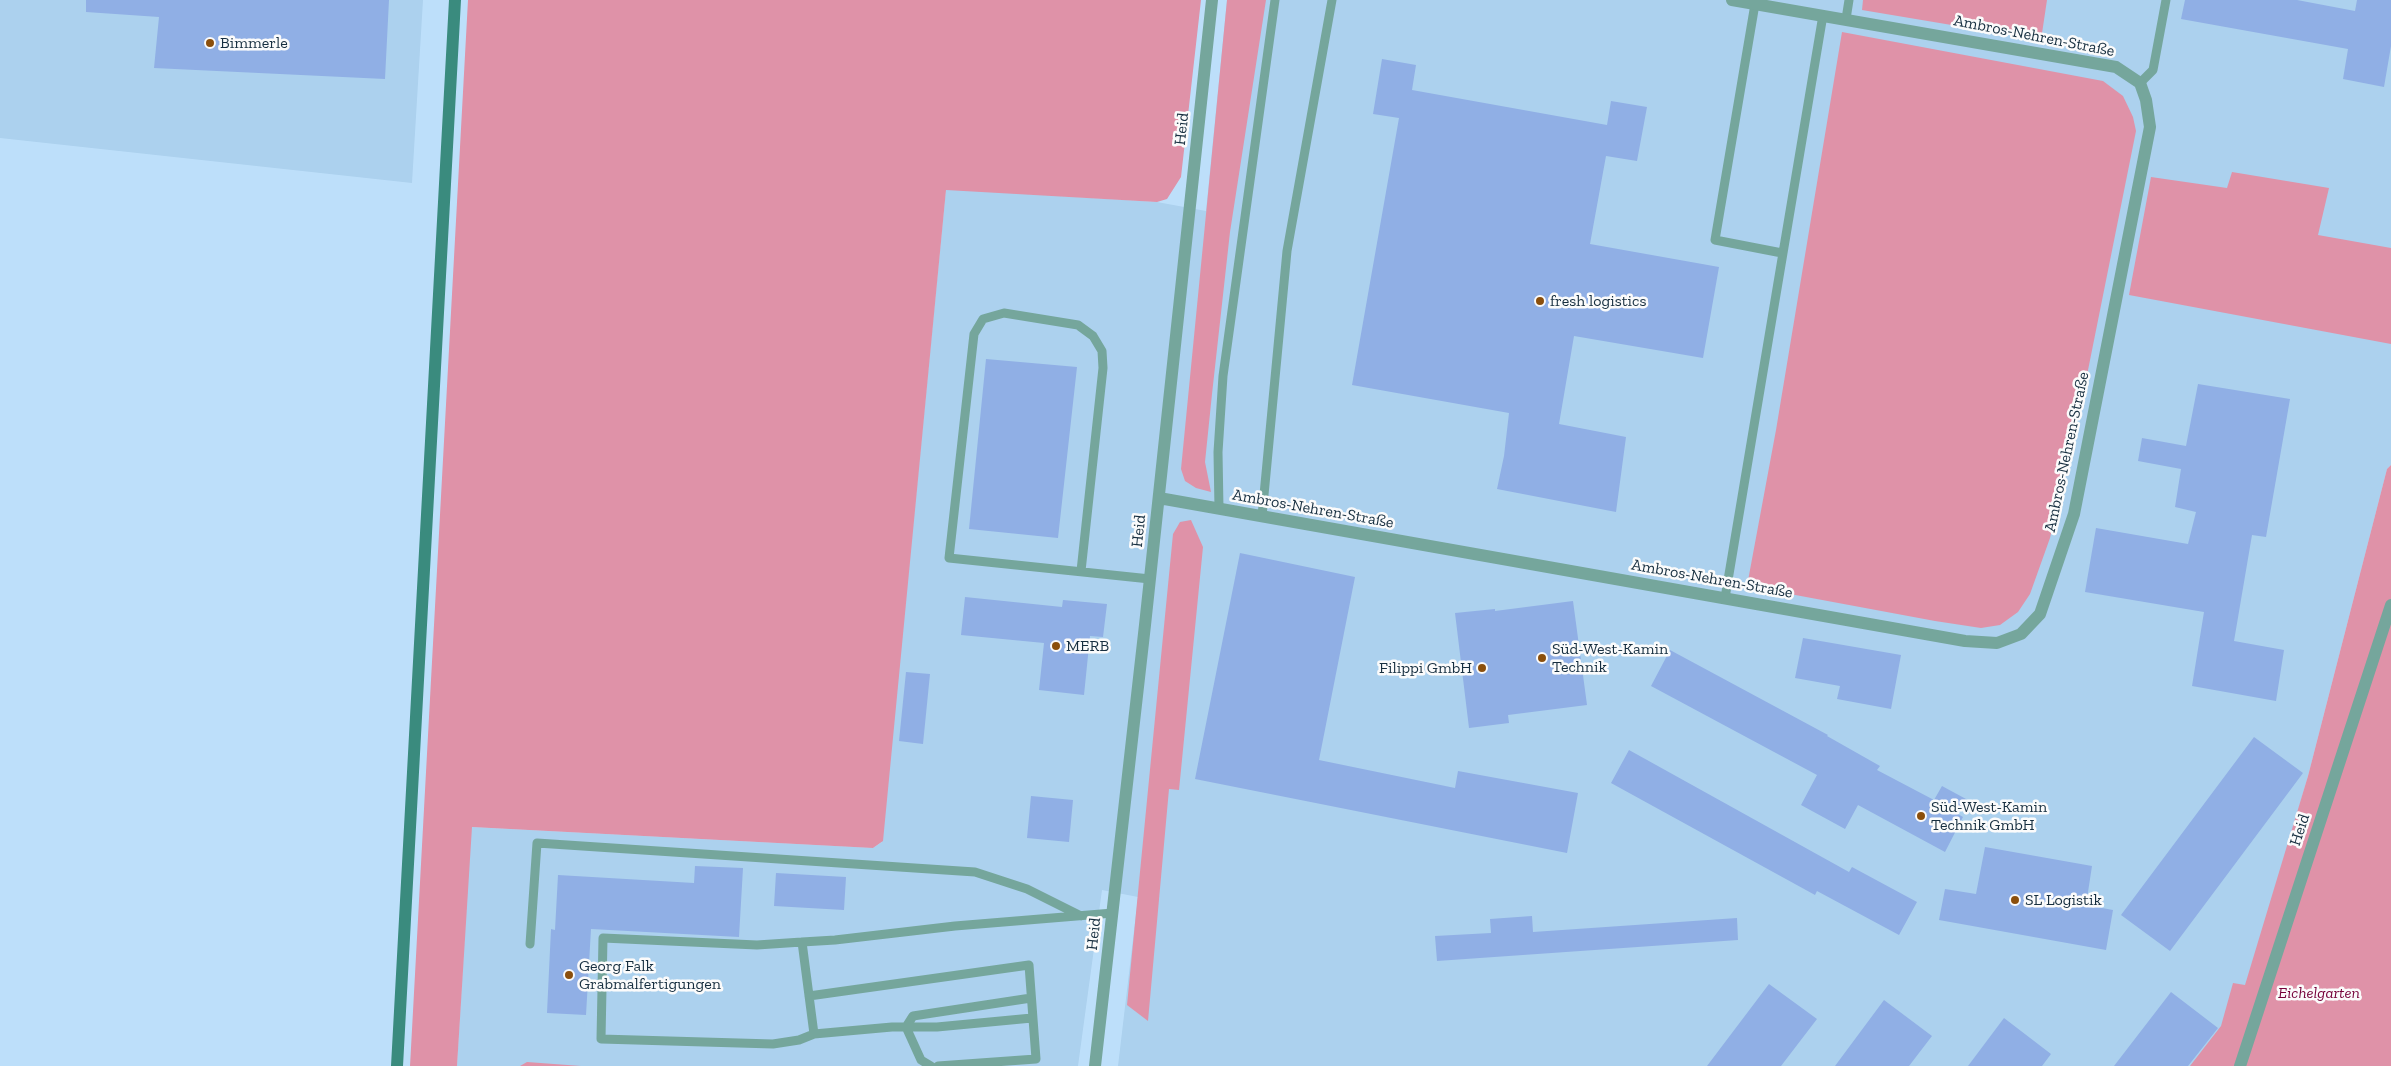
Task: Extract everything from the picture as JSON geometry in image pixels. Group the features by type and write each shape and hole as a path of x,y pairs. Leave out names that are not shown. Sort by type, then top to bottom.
{"main road":[{"path":"397,1066 455,0"}],"street":[{"name":"Heid","path":"1095,1066 1159,498 1212,0"},
{"name":"Ambros-Nehren-Straße","path":"1159,498 1965,641 1997,643 2021,634 2040,614 2074,514 2150,127 2146,100 2140,83 2116,67 1732,0"},
{"name":"Heid","path":"2240,1066 2391,605"}],"lane":[{"path":"1219,509 1218,452 1224,376 1274,0"},
{"path":"1262,516 1287,251 1332,0"},
{"path":"1846,19 1849,0"},
{"path":"2140,83 2153,70 2166,0"},
{"path":"1755,4 1715,240 1782,253"},
{"path":"1725,598 1782,253 1824,15"},
{"path":"1081,571 1103,368 1102,351 1093,336 1078,325 1004,313 983,319 974,334 949,558 1150,579"},
{"path":"530,944 537,844 975,872 1027,889 1082,916"},
{"path":"1032,1018 937,1027 906,1027 814,1034 799,1040 773,1044 601,1039 603,938 757,945 1113,913"},
{"path":"802,942 814,1034"},
{"path":"809,996 1028,965 1036,1059 938,1066"},
{"path":"906,1027 913,1016 1031,998"},
{"path":"906,1027 921,1060 931,1066"}],"shaded area":[{"path":"0,0 423,0 412,183 0,138"},
{"path":"1227,0 2391,0 2391,465 2387,469 2308,776 2223,1066 1118,1066 1138,897 1102,890 1078,1066 457,1066 471,827 873,848 882,842 946,189 1157,202 1206,211"}],"green space":[{"path":"468,0 1201,0 1181,177 1167,199 1157,202 946,190 883,841 873,848 472,827 457,1066 410,1066"},
{"path":"1227,0 1266,0 1230,232 1205,462 1211,492 1196,488 1185,481 1181,469"},
{"path":"1863,0 2047,0 2041,40 1862,10"},
{"path":"1842,32 2103,81 2123,96 2133,117 2136,131 2083,395 2050,538 2030,594 2018,612 2000,625 1981,628 1935,621 1747,586 1776,430"},
{"path":"2232,172 2329,188 2318,235 2391,248 2391,344 2129,295 2151,177 2227,188"},
{"name":"Eichelgarten","path":"2391,465 2391,1066 2190,1066 2221,1026 2233,983 2245,985 2308,776 2387,469"},
{"path":"1191,520 1203,547 1179,790 1169,789 1148,1021 1127,1005 1173,534 1180,522"},
{"path":"527,1062 581,1066 520,1066"}],"building":[{"path":"86,0 389,0 385,79 154,68 159,17 86,12"},
{"path":"2185,0 2297,0 2355,11 2357,0 2391,0 2391,46 2384,87 2343,79 2348,49 2181,19"},
{"name":"fresh logistics","path":"1382,59 1416,65 1412,90 1607,125 1611,101 1647,107 1637,161 1606,156 1590,244 1719,267 1703,358 1574,336 1559,424 1626,437 1616,512 1497,489 1504,456 1509,413 1352,385 1399,118 1373,114"},
{"path":"986,359 1077,367 1058,538 969,529"},
{"path":"2198,384 2290,399 2266,537 2252,535 2234,641 2284,650 2276,701 2192,686 2204,612 2085,592 2096,528 2188,544 2196,512 2175,507 2181,469 2138,461 2142,438 2186,446"},
{"path":"1240,553 1355,577 1319,760 1455,788 1458,771 1578,793 1567,853 1195,779"},
{"name":"MERB","path":"965,597 1062,607 1063,600 1107,604 1103,637 1090,636 1084,695 1039,690 1044,643 961,635"},
{"name":"Süd-West-Kamin Technik","path":"1573,601 1587,705 1508,715 1509,723 1469,728 1455,613 1495,609 1495,611"},
{"path":"1803,638 1901,655 1891,709 1837,699 1840,686 1795,678"},
{"path":"1670,650 1828,735 1880,766 1877,770 1934,800 1942,786 1966,799 1958,814 1963,817 1945,852 1858,805 1845,829 1801,805 1817,775 1651,686"},
{"path":"906,672 930,674 923,744 899,741"},
{"path":"2254,737 2303,773 2170,951 2121,915"},
{"path":"1629,750 1849,872 1852,867 1917,902 1899,935 1817,891 1815,895 1611,783"},
{"path":"1031,796 1073,800 1069,842 1027,838"},
{"name":"SL Logistik","path":"1985,847 2092,866 2086,905 2113,910 2106,950 1939,920 1945,889 1976,894"},
{"name":"Georg Falk Grabmalfertigungen","path":"695,866 743,868 739,937 591,929 586,1015 547,1013 551,929 555,930 558,875 694,883"},
{"path":"776,873 846,877 844,910 774,906"},
{"path":"1532,916 1533,932 1737,918 1738,940 1437,961 1435,936 1491,933 1490,919"},
{"path":"1769,984 1817,1019 1781,1066 1707,1066"},
{"path":"2171,992 2218,1028 2188,1066 2114,1066"},
{"path":"1884,1000 1932,1036 1909,1066 1835,1066"},
{"path":"2004,1018 2051,1054 2042,1066 1968,1066"}],"place":[{"name":"Bimmerle","path":"210,43"},
{"name":"fresh logistics","path":"1540,301"},
{"name":"MERB","path":"1056,646"},
{"name":"Süd-West-Kamin Technik","path":"1542,658"},
{"name":"Filippi GmbH","path":"1482,668"},
{"name":"Süd-West-Kamin Technik GmbH","path":"1921,816"},
{"name":"SL Logistik","path":"2015,900"},
{"name":"Georg Falk Grabmalfertigungen","path":"569,975"}]}
